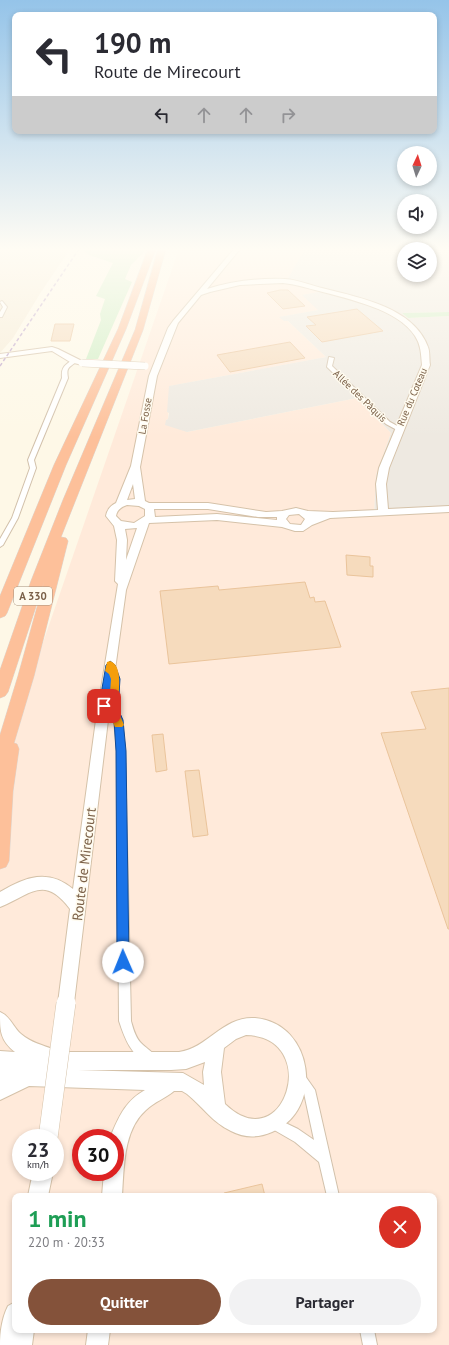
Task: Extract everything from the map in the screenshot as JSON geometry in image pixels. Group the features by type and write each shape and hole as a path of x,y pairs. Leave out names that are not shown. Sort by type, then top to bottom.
{"highway":[{"name":"A 330","path":"1,609 60,465 128,312"},
{"name":"A 330","path":"0,692 38,581 68,500 139,330 144,312"},
{"path":"0,762 26,676 65,532 68,500"},
{"path":"0,861 4,791 26,676"}],"street":[{"path":"0,545 15,518 33,468 30,460 65,378 64,371 67,366 78,362 156,367 175,322 184,312"},
{"name":"Rue du Coteau","path":"383,513 381,498 382,476 386,460 426,365 425,348 421,340 413,329 388,312"},
{"path":"0,356 47,349 56,350 78,362"},
{"name":"Allée des Pâquis","path":"331,358 329,366 388,423 399,430"},
{"name":"La Fosse","path":"120,504 136,466 149,395 156,367"},
{"name":"La Fosse","path":"136,466 144,504"},
{"path":"308,518 306,526 291,528 284,519 227,509 205,506 144,504 130,502 120,504 113,509 110,516 119,524 134,526 146,521 217,517 284,519 296,511 308,518 333,515 449,509"},
{"path":"144,504 151,513 146,521"},
{"name":"Route de Mirecourt","path":"121,590 146,521"},
{"name":"Route de Mirecourt","path":"49,1129 121,590 122,540 119,524"},
{"path":"110,665 115,679 114,709 118,720 121,751 125,1021 131,1040 136,1048 154,1061"},
{"path":"0,900 20,888 34,884 55,884 63,888 78,907"},
{"path":"0,1020 6,1031 16,1043 33,1052 69,1062"},
{"path":"0,1060 69,1062 183,1060 202,1054 229,1032 244,1027 257,1027 277,1035 288,1045 296,1062 298,1075 295,1096 285,1113 273,1123 256,1128 238,1126 216,1110 208,1099 191,1085 183,1082 0,1076"},
{"path":"216,1043 212,1072 216,1110"},
{"path":"298,1075 309,1090 332,1193"},
{"path":"0,1091 28,1077"},
{"path":"123,1129 132,1111 141,1102 157,1093 171,1082"},
{"path":"273,1123 312,1144 323,1157"},
{"path":"40,1193 42,1181"},
{"path":"112,1193 113,1181"},
{"path":"9,1345 12,1329"},
{"path":"21,1345 23,1333"},
{"path":"97,1345 99,1333"},
{"path":"368,1333 370,1345"}],"shaded area":[{"path":"0,312 29,312 13,338 0,353"},
{"path":"157,312 309,312 280,317 288,321 326,357 170,386 168,419 166,420 187,432 357,398 391,433 376,475 374,516 449,512 449,1345 0,1345 0,794 29,683"},
{"path":"308,312 449,312 402,313 408,318 449,316 449,512 374,516 376,475 391,433 357,398 187,432 165,425 169,413 167,412 169,386 326,357 288,321 284,321 279,317"}],"green space":[{"path":"101,312 119,312 98,359 86,359 101,320"},
{"path":"449,312 449,316 408,318 402,313"}],"building":[{"path":"340,312 360,312 383,331 322,342 306,326 316,325 307,317"},
{"path":"55,324 74,324 70,341 51,341"},
{"path":"290,342 305,358 230,372 217,355"},
{"path":"346,555 370,557 370,566 373,566 373,577 347,575"},
{"path":"305,582 310,598 314,597 315,602 325,601 341,647 169,664 160,591 218,586 219,590"},
{"path":"449,688 448,929 381,733 426,729 411,692"},
{"path":"163,734 167,770 156,772 152,735"},
{"path":"199,770 208,835 193,837 185,771"},
{"path":"262,1184 264,1193 224,1193"}],"railway":[{"path":"0,366 37,312"}],"slow traffic":[{"path":"109,671 110,665 115,679 114,709 119,725"}],"route":[{"path":"104,706 110,665 115,679 114,709 118,720 121,751 123,962"}]}
